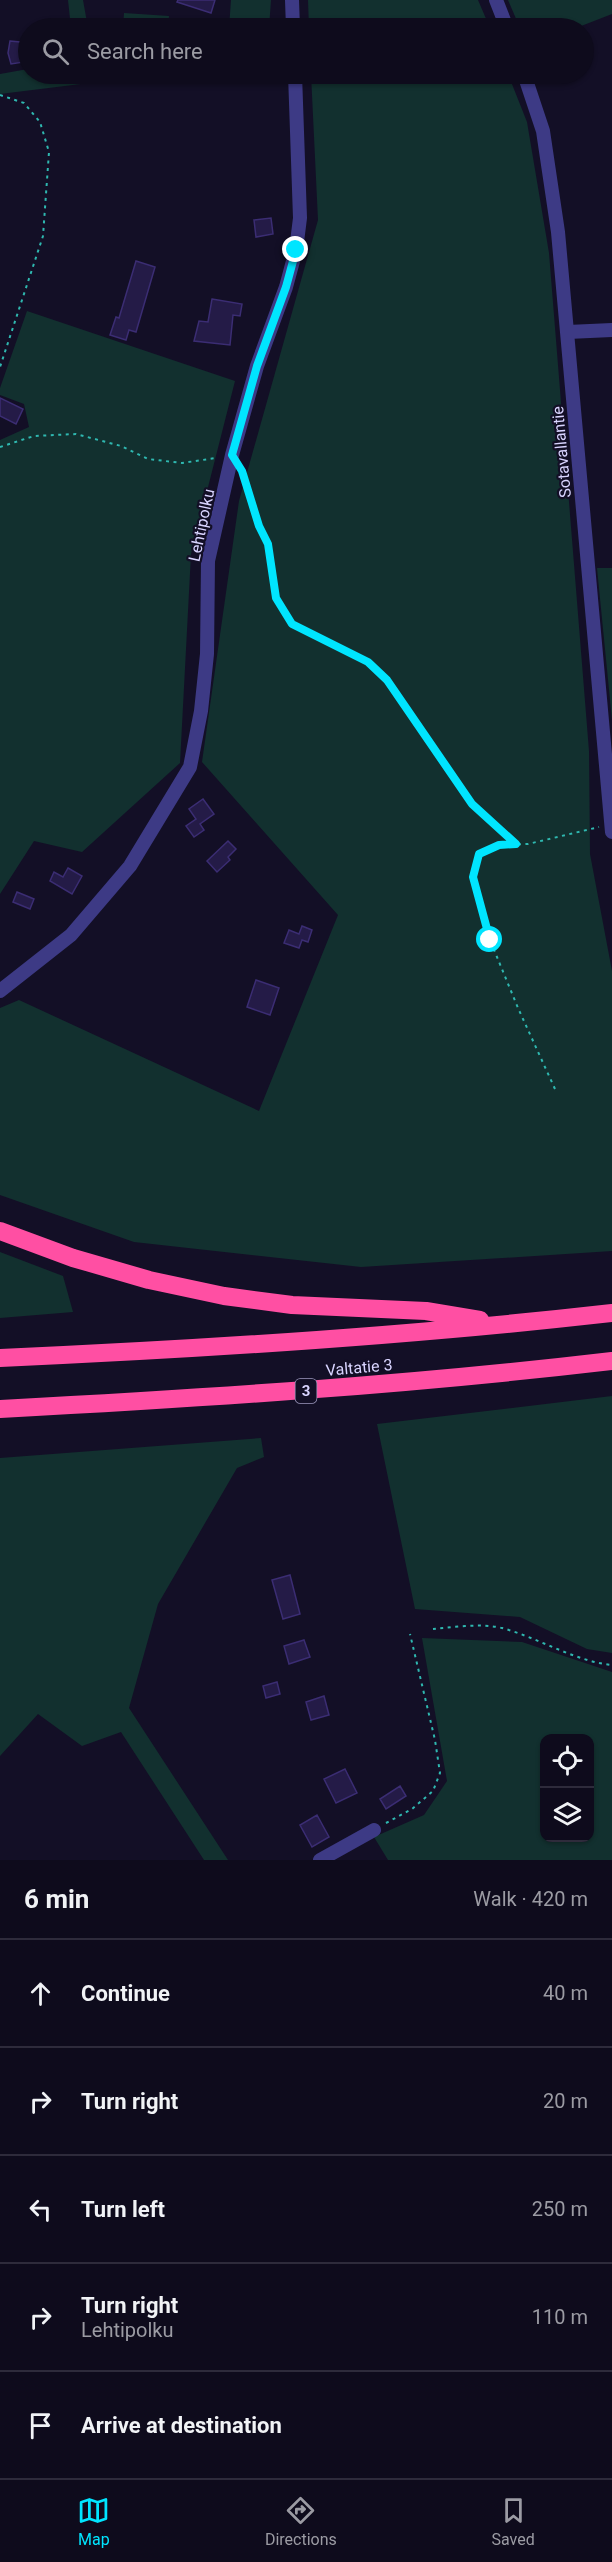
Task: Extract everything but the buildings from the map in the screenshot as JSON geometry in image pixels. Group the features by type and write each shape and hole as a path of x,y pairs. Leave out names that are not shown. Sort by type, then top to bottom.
{"highway":[{"path":"0,1231 73,1258 138,1277 224,1296 292,1305 426,1311 508,1325"},
{"name":"Valtatie 3","path":"0,1359 216,1348 508,1325 612,1313"},
{"name":"Valtatie 3","path":"0,1409 290,1392 476,1377 612,1361"}],"street":[{"path":"292,0 293,18"},
{"path":"496,0 503,18"},
{"name":"Lehtipolku","path":"0,992 71,935 130,866 190,767 201,711 207,654 208,561 232,455 257,366 286,287 296,250 300,218 295,84"},
{"name":"Sotavallantie","path":"527,84 543,131 558,232 611,828"},
{"path":"568,332 612,330"},
{"path":"320,1860 374,1830"}],"path":[{"path":"0,95 24,103 40,122 49,152 43,236 0,367"},
{"path":"0,447 34,436 76,434 121,446 148,459 195,462 232,455 242,471 259,526 268,544 276,598 292,624 368,662 387,680 472,804 516,844"},
{"path":"555,1089 490,940 473,877 479,854 499,845 528,844 611,828"},
{"path":"433,1629 464,1626 500,1628 590,1660 612,1665"},
{"path":"374,1830 412,1809 433,1791 440,1773 435,1740 410,1634"}],"green space":[{"path":"68,0 83,0 86,18 70,18"},
{"path":"231,0 271,0 270,18 230,18"},
{"path":"308,0 478,0 486,18 309,18"},
{"path":"508,0 612,0 612,14 594,21 594,18 516,18"},
{"path":"124,13 169,16 169,18 124,18"},
{"path":"18,71 18,84 81,84 0,94 0,74"},
{"path":"311,84 512,84 527,122 549,253 589,751 590,854 612,971 612,1251 361,1267 134,1242 0,1195 0,1008 19,1000 259,1111 338,915 202,762 239,501 318,220"},
{"path":"27,311 235,381 191,554 180,763 82,852 34,841 0,894 0,440 29,427 24,404 0,395 0,388"},
{"path":"597,568 612,568 612,720"},
{"path":"0,1252 63,1276 73,1312 0,1318"},
{"path":"612,1396 612,1653 587,1649 520,1617 415,1609 377,1424"},
{"path":"261,1438 264,1457 237,1468 158,1604 129,1708 228,1860 204,1860 121,1732 82,1746 38,1714 0,1756 0,1458"},
{"path":"422,1638 522,1642 612,1672 612,1860 388,1860 374,1837 424,1815 447,1781"}],"route":[{"path":"296,250 286,287 257,366 232,455 242,471 259,526 268,544 276,598 292,624 368,662 387,680 472,804 516,844 499,845 479,854 473,877 490,940"}]}
